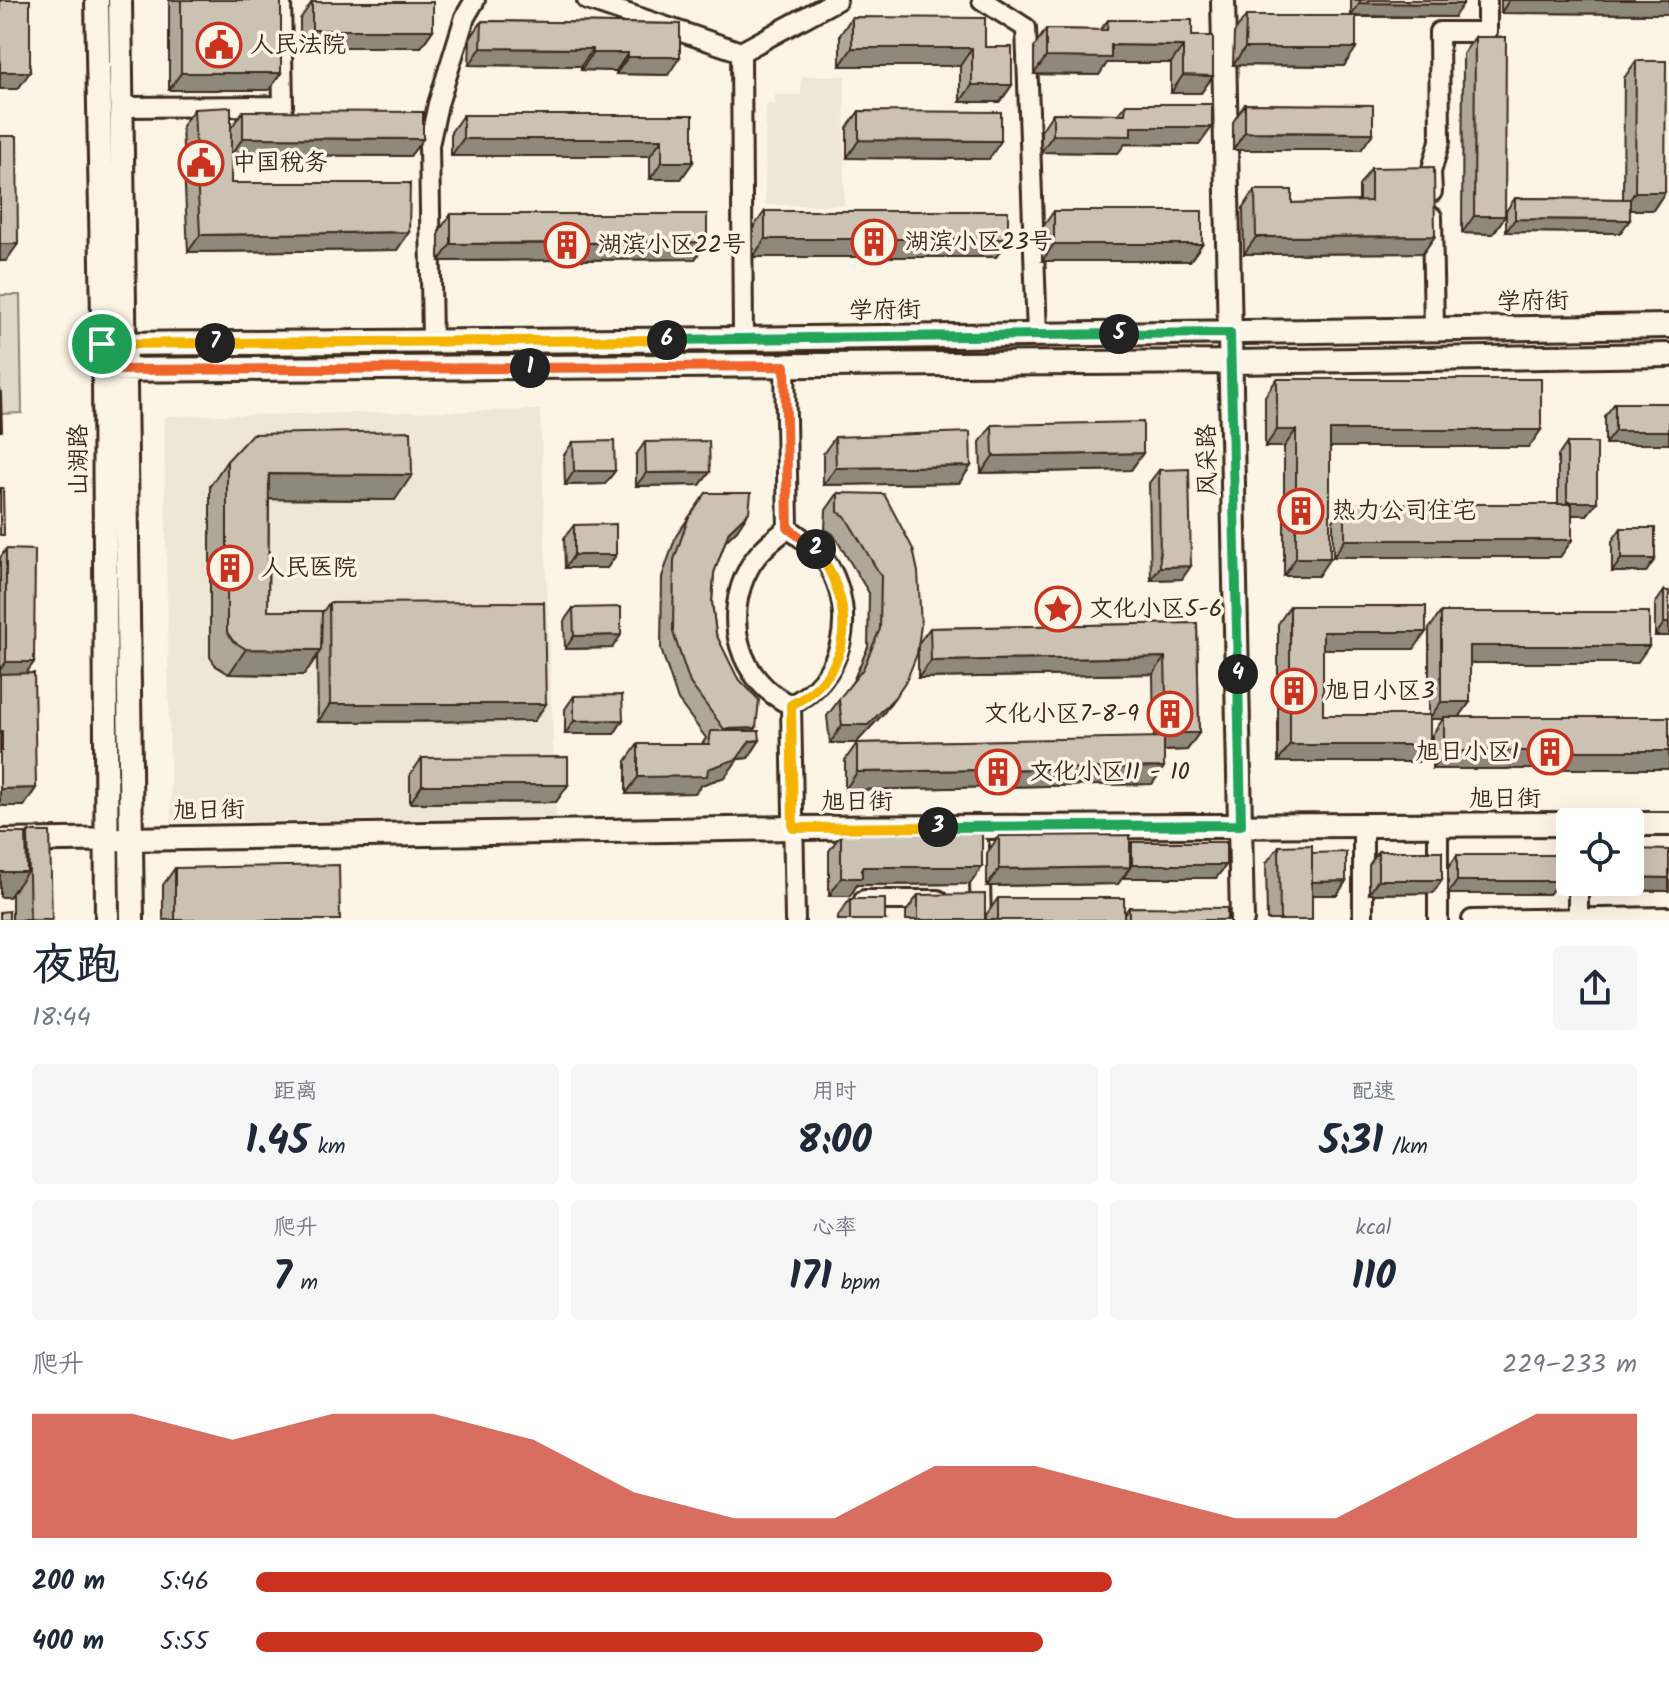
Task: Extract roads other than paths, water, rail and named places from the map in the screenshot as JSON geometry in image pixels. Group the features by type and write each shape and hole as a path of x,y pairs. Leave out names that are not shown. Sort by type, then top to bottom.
{"main road":[{"name":"山湖路","path":"97,0 113,344 132,920"},
{"name":"山湖路","path":"113,344 122,107 120,0"},
{"name":"风采路","path":"1223,0 1242,920"},
{"name":"学府街","path":"113,344 1669,326"},
{"path":"646,340 638,347 636,354 647,367"},
{"path":"114,371 1232,362 1669,355"},
{"name":"山湖路","path":"107,920 114,371"},
{"name":"旭日街","path":"0,841 793,828 1556,824"},
{"path":"1644,824 1669,824"}],"street":[{"path":"122,107 283,106 281,0"},
{"path":"432,342 429,145 438,104 461,31 475,0"},
{"path":"587,0 741,52 837,0"},
{"path":"982,0 1026,28 1037,335"},
{"path":"1434,330 1431,172 1440,141 1439,32 1487,32 1487,0"},
{"path":"741,52 743,339"},
{"path":"785,366 788,528"},
{"path":"788,528 815,548 829,566 840,593 844,615 843,639 838,655 811,692 791,705"},
{"path":"788,528 762,549 749,568 738,595 735,616 737,641 757,678 770,693 791,705"},
{"path":"791,705 795,920"},
{"path":"1363,825 1363,920"},
{"path":"1438,825 1438,920"},
{"path":"978,827 965,900 981,920"},
{"path":"1578,896 1578,919"},
{"path":"857,900 965,900"},
{"path":"1472,920 1669,917"}],"place":[{"name":"人民法院","path":"219,45"},
{"name":"中国税务","path":"201,163"},
{"name":"湖滨小区23号","path":"874,242"},
{"name":"湖滨小区22号","path":"567,245"},
{"name":"热力公司住宅","path":"1301,511"},
{"name":"人民医院","path":"230,568"},
{"name":"文化小区5-6","path":"1058,609"},
{"name":"旭日小区3","path":"1294,691"},
{"name":"文化小区7-8-9","path":"1170,714"},
{"name":"旭日小区1","path":"1550,752"},
{"name":"文化小区11 - 10","path":"998,772"}]}
